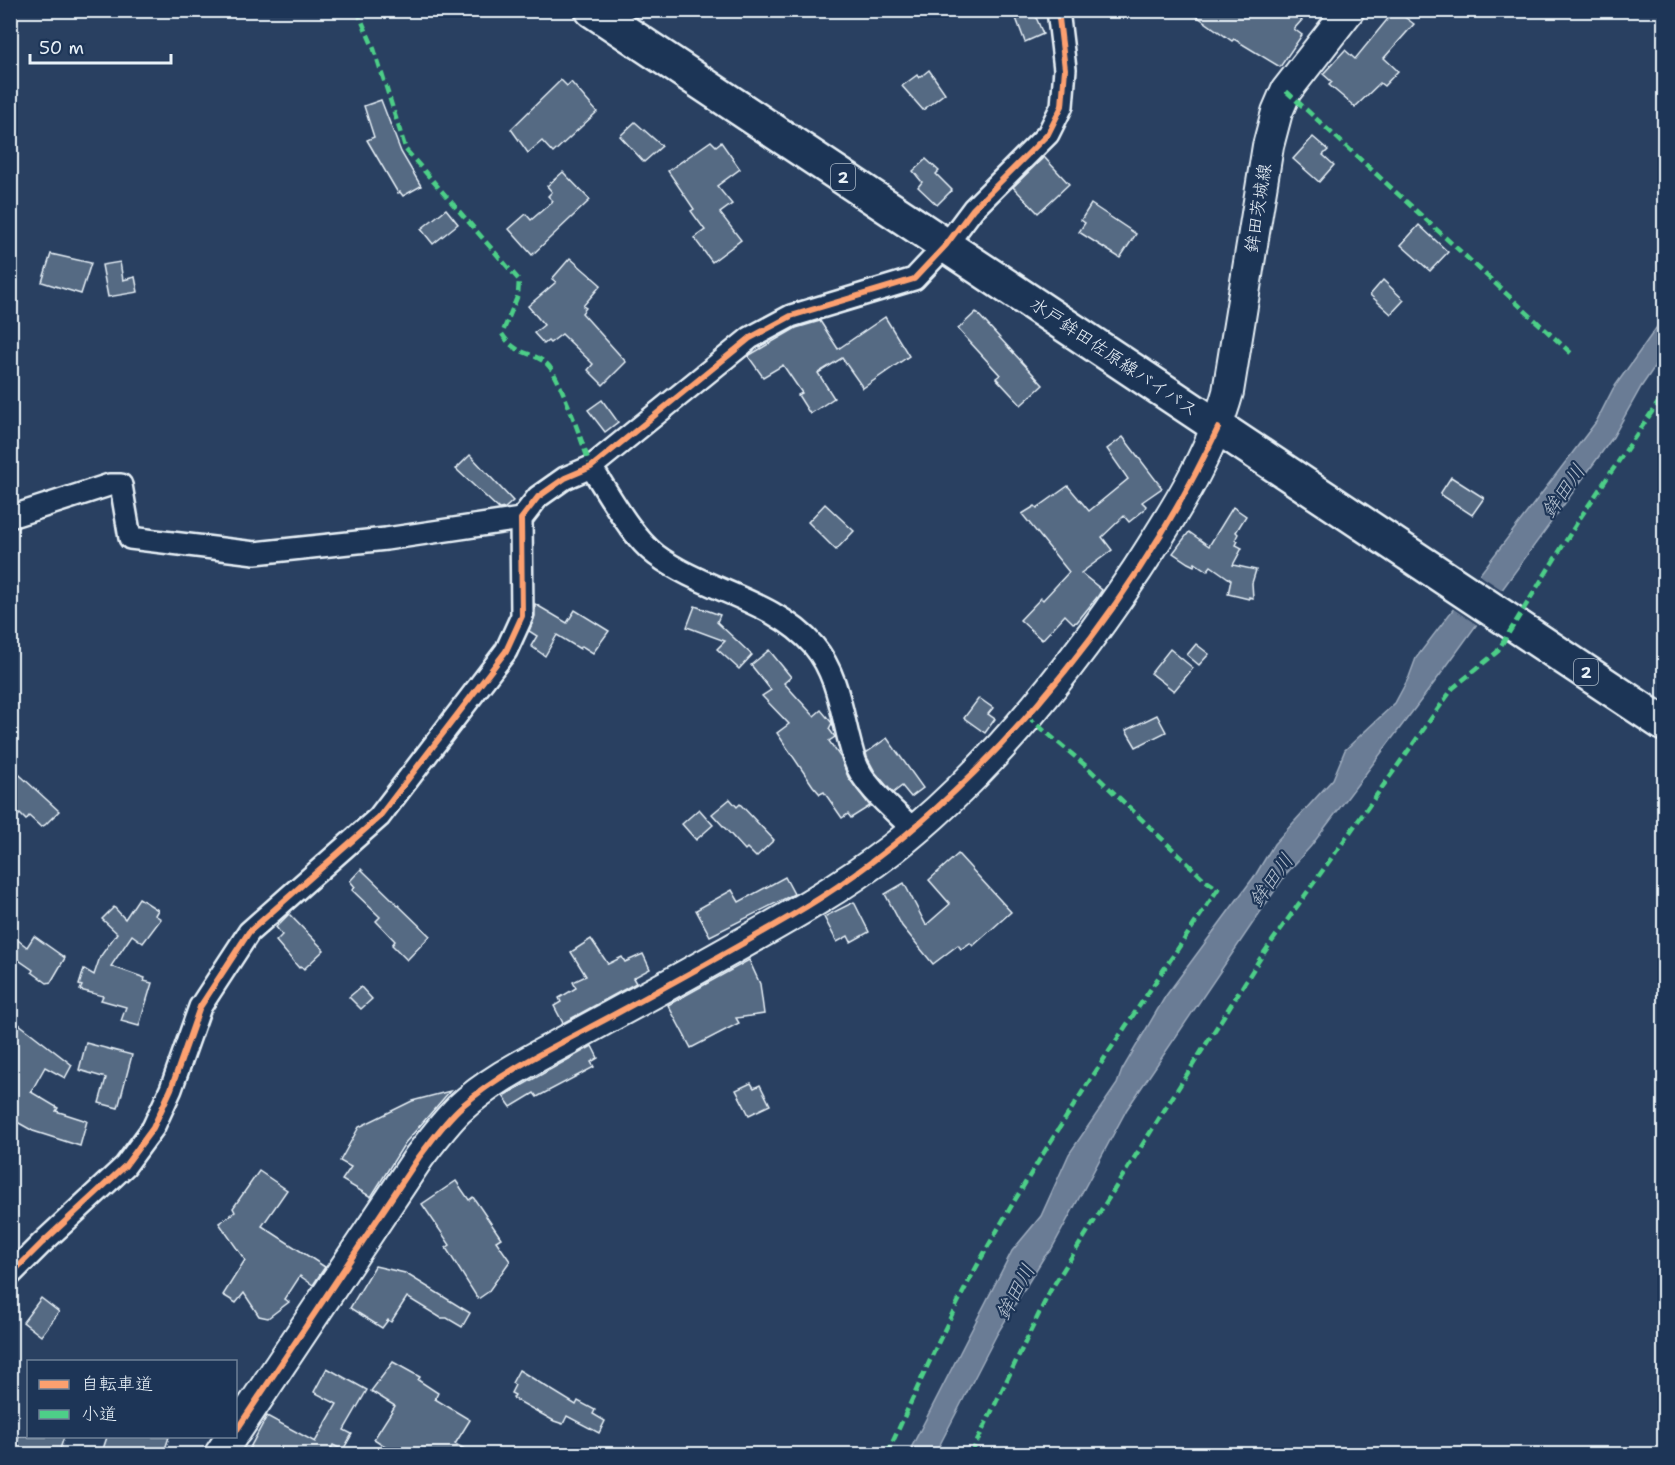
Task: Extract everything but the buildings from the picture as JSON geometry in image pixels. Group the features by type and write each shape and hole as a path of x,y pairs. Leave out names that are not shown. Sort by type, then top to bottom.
{"main road":[{"name":"水戸鉾田佐原線バイパス","path":"592,10 1451,584 1665,724"}],"street":[{"path":"10,1275 125,1166 153,1128 171,1089 200,1007 249,932 379,817 506,651 522,616 521,519 538,497 565,478 591,467 750,338 791,316 914,279 946,245 974,209 1048,134 1062,106 1065,69 1058,10"},
{"name":"鉾田茨城線","path":"237,1430 419,1157 442,1126 462,1106 528,1061 832,891 914,830 967,780 1027,716 1101,622 1184,496 1218,428 1228,392 1268,146 1277,112 1286,91 1349,10"},
{"path":"591,467 654,553 674,567 759,607 813,645 829,668 855,763 879,796 914,830"},
{"path":"10,517 109,485 121,485 130,538 255,553 386,539 521,519"},
{"path":"220,1455 231,1438"}],"water":[{"name":"鉾田川","path":"1664,317 1664,353 1641,387 1613,437 1440,675 1311,846 1286,874 1127,1109 1051,1250 1044,1257 997,1334 935,1454 908,1454 1012,1251 1041,1216 1069,1154 1117,1084 1122,1070 1165,997 1256,874 1274,844 1333,779 1345,750 1395,703 1416,658 1596,422 1613,389"}],"pier":[{"path":"1478,574 1504,591 1479,626 1452,608"}],"marked path":[{"path":"357,10 374,49 406,150 519,280 518,295 502,334 513,346 541,360 552,371 565,397 591,467"},
{"path":"1286,91 1573,355"},
{"path":"971,1454 1050,1291 1263,954 1453,688 1497,652 1580,518 1664,394"},
{"path":"887,1454 956,1306 1009,1210 1096,1071 1218,889 1205,880 1086,766 1027,716"}],"cycle path":[{"path":"10,1275 125,1166 153,1128 171,1089 200,1007 249,932 379,817 506,651 522,616 521,519 538,497 565,478 591,467 750,338 791,316 914,279 946,245 973,209 1048,134 1062,106 1065,69 1058,10"},
{"path":"237,1430 419,1157 462,1106 518,1067 789,917 855,874 919,824 980,766 1038,704 1091,637 1140,568 1182,498 1218,428"}]}
